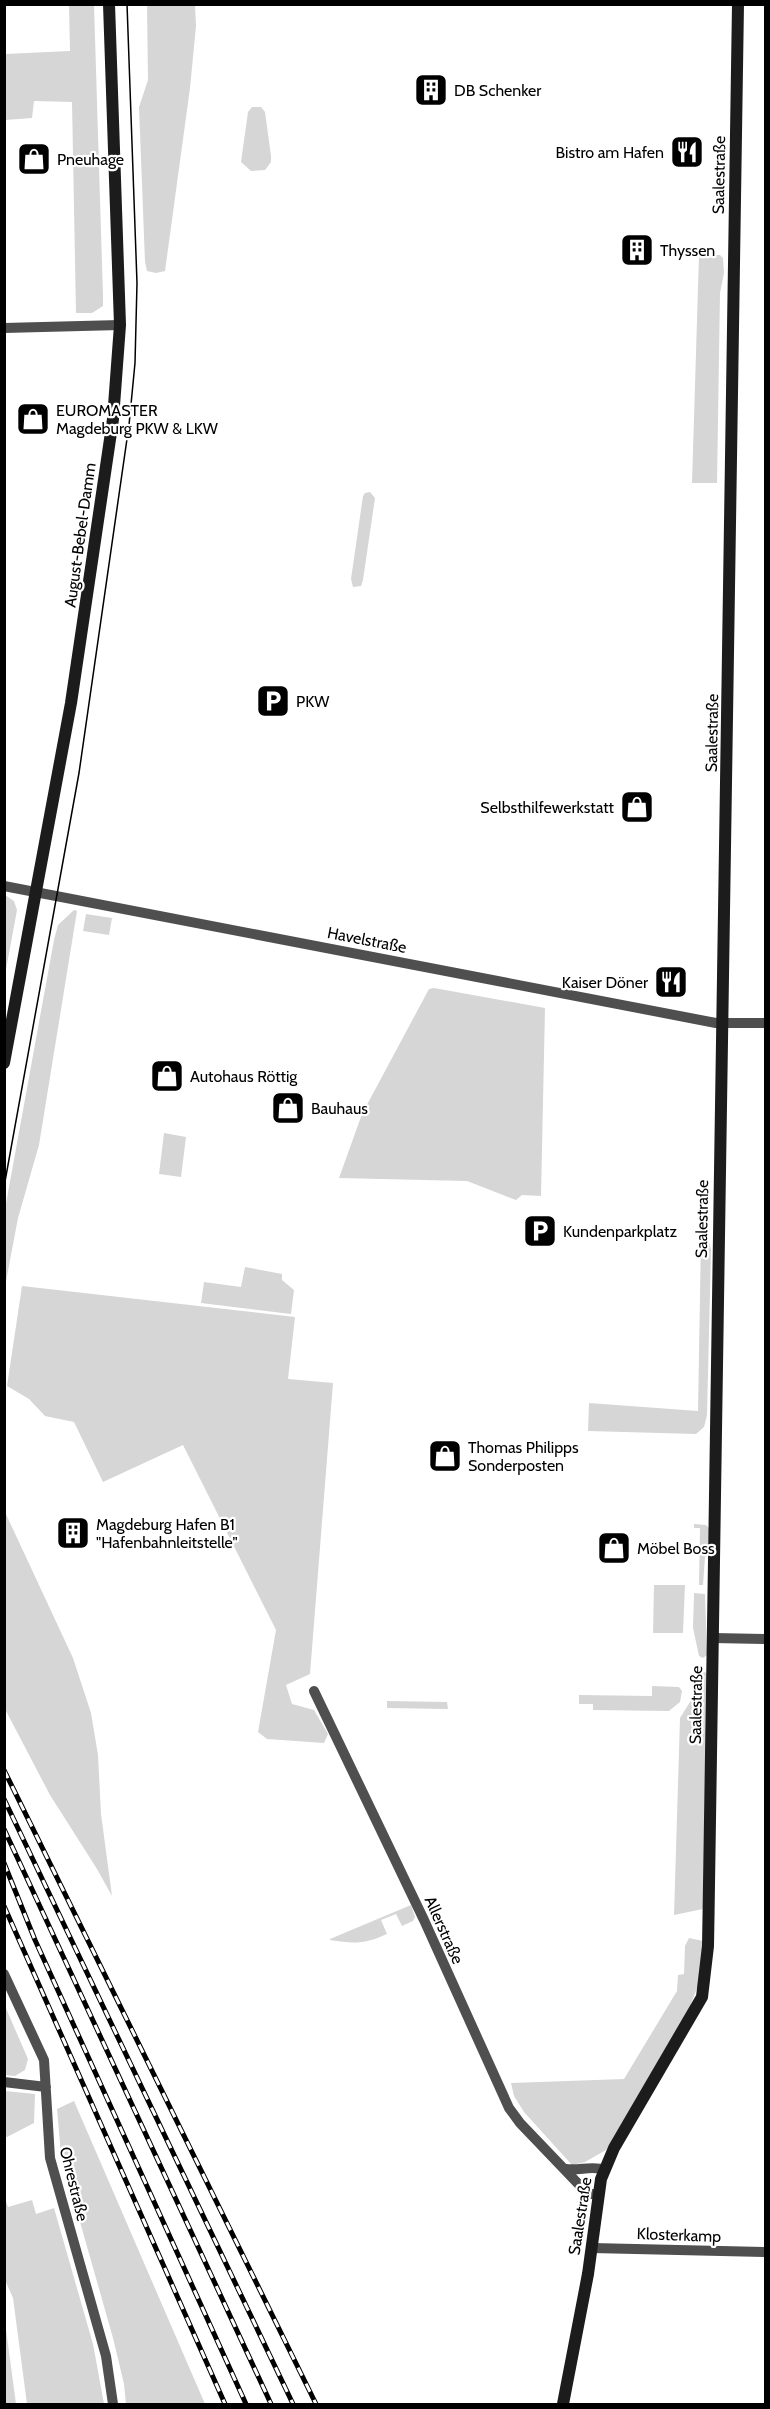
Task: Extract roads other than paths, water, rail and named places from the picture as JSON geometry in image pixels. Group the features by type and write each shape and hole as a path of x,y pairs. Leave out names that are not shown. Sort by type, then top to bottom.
{"main road":[{"name":"August-Bebel-Damm","path":"4,1063 71,703 113,419 120,325 110,4"},
{"name":"Saalestraße","path":"563,2404 592,2248 597,2195 605,2169 614,2148 687,2026 702,1996 708,1946 738,4"}],"street":[{"path":"4,328 120,325"},
{"name":"Havelstraße","path":"4,886 724,1023 765,1023"},
{"path":"713,1638 765,1639"},
{"name":"Allerstraße","path":"314,1691 424,1920 509,2108 520,2123 587,2193 597,2195"},
{"name":"Ohrestraße","path":"5,1977 44,2060 50,2158 106,2356 113,2404"},
{"path":"4,2082 46,2087"},
{"path":"566,2169 581,2170 598,2167 605,2169"},
{"name":"Klosterkamp","path":"592,2248 765,2252"}],"tram line":[{"path":"4,1187 79,773 129,425 135,363 137,283 127,4"}],"railway":[{"path":"4,1770 316,2404"},
{"path":"4,1799 293,2404"},
{"path":"4,1829 271,2404"},
{"path":"4,1863 35,1940 246,2404"},
{"path":"4,1906 225,2404"}],"place":[{"name":"DB Schenker","path":"431,90"},
{"name":"Bistro am Hafen","path":"687,152"},
{"name":"Pneuhage","path":"34,159"},
{"name":"Thyssen","path":"637,250"},
{"name":"EUROMASTER Magdeburg PKW & LKW","path":"33,419"},
{"name":"PKW","path":"273,701"},
{"name":"Selbsthilfewerkstatt","path":"637,807"},
{"name":"Kaiser Döner","path":"671,982"},
{"name":"Autohaus Röttig","path":"167,1076"},
{"name":"Bauhaus","path":"288,1108"},
{"name":"Kundenparkplatz","path":"540,1231"},
{"name":"Thomas Philipps Sonderposten","path":"445,1456"},
{"name":"Magdeburg Hafen B1 \"Hafenbahnleitstelle\"","path":"73,1533"},
{"name":"Möbel Boss","path":"614,1548"}]}
